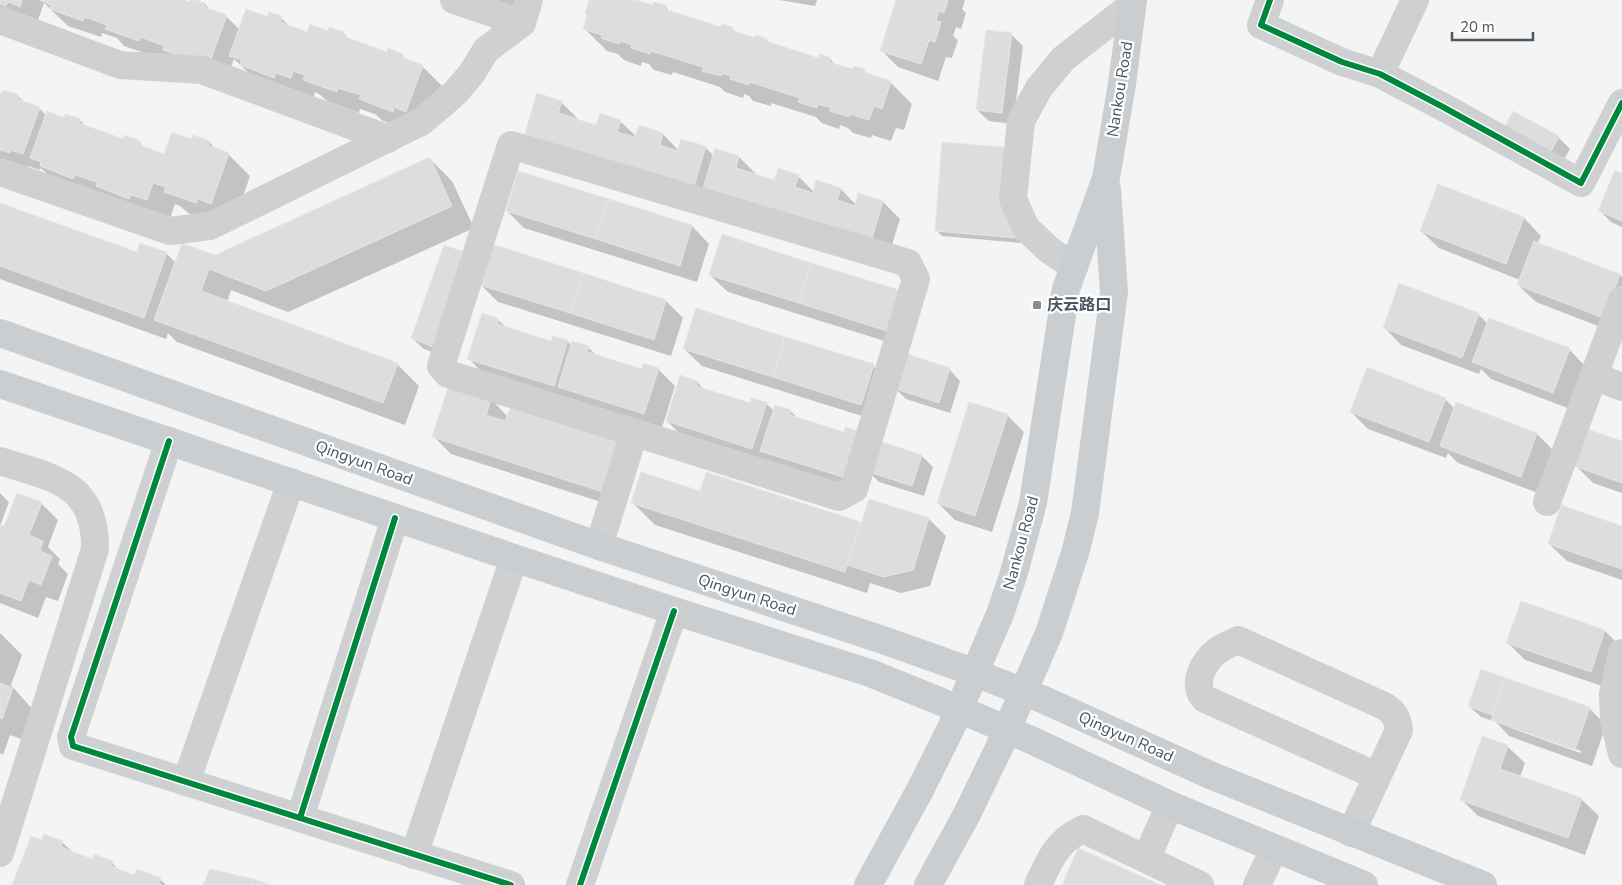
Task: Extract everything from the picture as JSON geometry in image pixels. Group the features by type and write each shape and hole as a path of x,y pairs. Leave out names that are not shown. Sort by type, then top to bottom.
{"main road":[{"name":"Nankou Road","path":"868,885 920,790 960,709 1000,614 1013,576 1033,503 1066,289 1106,178 1122,84 1132,3"},
{"name":"Nankou Road","path":"928,885 967,814 1007,730 1049,633 1063,593 1085,513 1114,292 1106,178"},
{"name":"Qingyun Road","path":"0,333 598,546 880,639 975,673 1024,692 1210,775 1483,885"},
{"path":"0,384 514,558 870,673 960,709 1170,805 1364,885"}],"street":[{"path":"454,0 525,12"},
{"path":"1270,0 1262,25 1342,62 1380,74 1580,183 1622,103"},
{"path":"1380,74 1415,0"},
{"path":"1074,268 1048,249 1026,228 1013,199 1022,121 1039,88 1063,59 1132,3"},
{"path":"0,172 170,231 210,226 421,122 455,93 472,73 486,50 525,12"},
{"path":"0,20 120,65 202,70 388,139"},
{"path":"511,145 908,263 916,279 854,489 839,498 634,433 448,374 441,366 511,145"},
{"path":"1548,502 1622,300"},
{"path":"1594,376 1622,387"},
{"path":"598,546 634,433"},
{"path":"168,441 71,737 73,746 511,885"},
{"path":"0,462 58,480 69,487 86,505 92,516 96,532 95,549 0,853"},
{"path":"186,782 291,482"},
{"path":"300,818 395,518"},
{"path":"414,855 514,558"},
{"path":"580,885 674,611"},
{"path":"1351,833 1399,730 1397,718 1388,708 1238,640 1215,652 1207,662 1197,683 1200,695 1205,699 1377,776"},
{"path":"1622,653 1613,694 1614,720 1622,754"},
{"path":"1146,859 1170,805"},
{"path":"1038,885 1059,845 1072,834 1082,829 1200,885"},
{"path":"1257,885 1274,849"}],"building":[{"path":"0,0 22,0 20,7 8,2 6,6 0,4"},
{"path":"40,0 184,0 189,2 190,0 197,0 205,3 204,7 227,15 210,62 197,62 163,50 164,46 141,37 139,41 105,29 107,25 85,17 83,21 50,9 51,5"},
{"path":"589,0 636,0 653,5 654,2 666,5 664,9 721,27 722,24 733,27 732,30 755,38 756,35 767,39 766,41 818,58 820,54 831,58 829,62 853,69 854,66 865,69 864,72 891,81 882,109 874,106 869,120 850,114 849,117 830,111 831,108 818,104 817,108 798,102 800,98 750,82 749,85 730,79 731,76 722,73 721,76 702,71 703,67 651,51 650,54 631,48 632,45 620,41 619,44 601,38 602,35 583,29"},
{"path":"896,0 948,0 944,13 939,11 936,21 941,22 935,42 929,40 921,64 880,51"},
{"path":"246,9 268,17 269,12 282,16 280,22 307,32 310,24 328,31 329,27 344,32 343,36 387,52 388,48 403,54 402,57 423,65 406,112 394,107 393,112 359,99 361,95 338,88 337,92 303,80 305,75 293,71 291,78 276,73 274,78 240,65 242,60 229,56"},
{"path":"986,30 1012,33 1002,113 976,110"},
{"path":"4,90 19,95 17,99 40,107 23,154 11,150 10,153 0,150 0,93"},
{"path":"537,93 562,101 558,113 596,125 600,113 621,120 617,132 635,137 639,125 663,133 660,145 677,151 681,139 706,146 692,193 523,140"},
{"path":"47,111 64,118 65,114 81,119 79,123 123,139 124,135 140,141 138,144 164,154 172,132 191,139 193,135 210,141 208,145 229,153 211,204 198,199 196,203 164,192 166,187 153,183 147,200 131,195 129,199 96,186 97,182 75,175 73,179 40,166 41,162 30,158"},
{"path":"1513,111 1559,136 1547,159 1501,134"},
{"path":"942,142 1024,149 1017,238 935,231"},
{"path":"715,148 739,156 736,168 774,180 778,168 799,175 795,187 813,193 816,180 841,188 837,200 855,206 858,193 883,201 869,248 701,195"},
{"path":"430,157 452,206 266,291 209,269 201,291 398,363 383,403 154,320 182,243 215,255"},
{"path":"1615,170 1622,173 1622,221 1598,211"},
{"path":"518,171 609,199 596,239 506,211"},
{"path":"1438,184 1524,217 1506,264 1420,231"},
{"path":"609,199 692,225 680,266 596,239"},
{"path":"0,203 137,252 140,243 167,252 144,318 0,266"},
{"path":"722,234 811,263 799,303 709,275"},
{"path":"1534,241 1620,274 1604,318 1517,285"},
{"path":"492,244 583,273 570,313 480,285"},
{"path":"444,245 467,253 433,347 411,338"},
{"path":"811,263 899,290 887,331 799,303"},
{"path":"583,273 666,300 654,340 570,313"},
{"path":"1399,283 1479,313 1462,358 1383,328"},
{"path":"696,308 785,337 773,377 683,349"},
{"path":"482,313 499,319 497,324 551,341 553,336 568,340 554,386 467,359"},
{"path":"1489,318 1570,348 1553,393 1472,362"},
{"path":"785,337 874,364 861,405 773,377"},
{"path":"572,341 589,346 587,352 642,369 643,363 659,368 644,414 558,387"},
{"path":"904,353 950,368 939,403 893,388"},
{"path":"1367,367 1446,398 1429,442 1350,412"},
{"path":"680,375 697,381 696,386 750,403 751,398 767,402 752,449 666,421"},
{"path":"449,385 491,398 486,415 505,421 511,405 623,440 606,493 432,437"},
{"path":"969,402 1008,414 975,516 937,503"},
{"path":"1456,402 1537,433 1521,477 1440,446"},
{"path":"775,405 791,410 790,415 844,432 845,427 861,432 846,478 760,451"},
{"path":"1587,429 1622,441 1622,483 1574,466"},
{"path":"876,440 922,455 912,486 866,471"},
{"path":"641,472 700,491 706,472 861,522 845,572 631,503"},
{"path":"17,493 42,502 29,535 43,541 40,551 52,556 41,585 29,580 21,601 0,593 0,525 4,526"},
{"path":"869,499 929,518 913,570 883,577 848,565"},
{"path":"1561,505 1622,526 1622,569 1548,544"},
{"path":"1521,601 1605,630 1591,672 1506,643"},
{"path":"1481,669 1506,678 1492,715 1468,706"},
{"path":"1506,678 1590,707 1575,750 1491,720"},
{"path":"0,683 13,688 2,719 0,718"},
{"path":"1482,736 1508,745 1500,769 1582,798 1568,838 1460,800"},
{"path":"44,834 63,841 61,847 92,859 94,854 113,861 111,866 134,875 137,869 161,878 159,884 162,885 12,885 31,836 42,840"},
{"path":"1078,848 1161,885 1062,885"},
{"path":"210,869 253,879 251,885 203,885"},
{"path":"253,879 271,885 251,885"}],"cycle path":[{"path":"1270,0 1261,25 1342,62 1380,74 1581,183 1622,103"},
{"path":"169,441 71,737 73,746 511,885"},
{"path":"300,818 395,518"},
{"path":"580,885 674,611"}],"place":[{"name":"庆云路口","path":"1037,305"}]}
